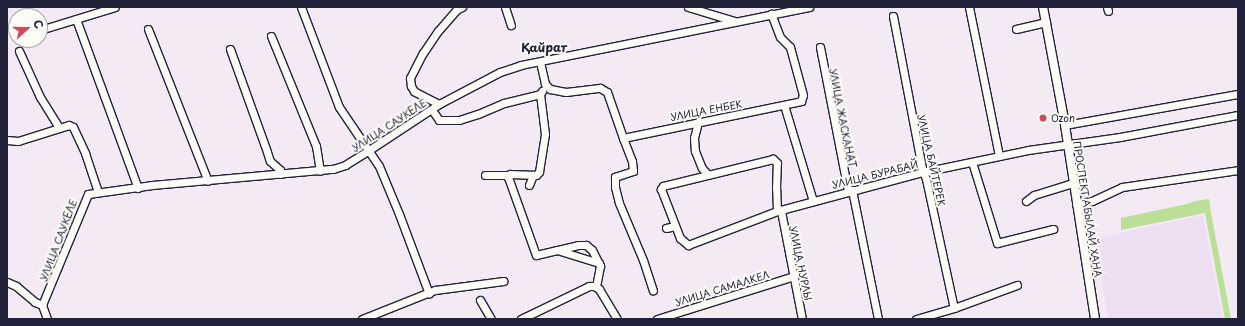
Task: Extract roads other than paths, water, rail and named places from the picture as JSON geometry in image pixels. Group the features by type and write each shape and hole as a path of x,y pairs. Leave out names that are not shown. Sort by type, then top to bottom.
{"main road":[{"name":"ПРОСПЕКТ АБЫЛАЙ ХАНА","path":"1043,7 1065,125 1076,204 1095,319"}],"street":[{"path":"48,28 115,7"},
{"path":"301,7 339,107 370,150 379,166 429,294"},
{"path":"439,104 414,91 411,86 410,78 422,53 438,31 456,10 462,7"},
{"path":"505,7 510,25"},
{"path":"688,7 735,21"},
{"name":"УЛИЦА САУКЕЛЕ","path":"42,305 52,284 85,197 88,194 320,171 345,165 432,110 439,104 500,72 540,62 809,7"},
{"path":"969,7 999,156"},
{"name":"УЛИЦА ЕНБЕК","path":"623,138 801,101 803,95 790,47 780,37 770,14"},
{"name":"УЛИЦА БАЙТЕРЕК","path":"893,16 923,172 926,179 954,308"},
{"path":"76,19 138,188"},
{"path":"1016,29 1046,22"},
{"path":"148,29 208,181"},
{"path":"272,36 316,146 320,171"},
{"name":"УЛИЦА ЖАСКАНАТ","path":"820,47 878,319"},
{"path":"230,49 270,161 280,170 280,174"},
{"path":"19,51 40,96 59,127"},
{"path":"540,62 547,87"},
{"path":"547,87 566,92 600,88 607,92 632,161 634,171 616,177 615,187 619,203 640,253 653,290"},
{"path":"432,110 439,120 459,120 504,103 540,94 547,87"},
{"path":"485,174 538,174 545,134 540,94"},
{"path":"1065,125 1238,94"},
{"path":"784,105 813,201"},
{"name":"УЛИЦА БУРАБАЙ","path":"675,226 680,238 688,245 779,211 923,172 1015,152 1238,116"},
{"path":"666,228 675,226 662,192 662,187 708,175 702,168 694,150 694,138 698,122"},
{"path":"7,140 18,141 69,125 74,130 85,153 98,192"},
{"name":"УЛИЦА НУРЛЫ","path":"708,175 773,159 777,163 776,188 779,211 802,319"},
{"path":"972,162 997,243 1053,229"},
{"path":"1076,204 1092,201 1122,187 1238,170"},
{"path":"508,175 536,255 578,245 586,245 592,250 600,266 596,287"},
{"path":"529,185 533,175"},
{"path":"1026,201 1028,198 1073,183"},
{"path":"556,250 599,263"},
{"name":"УЛИЦА САМАЛКЕЛ","path":"657,319 794,276"},
{"path":"362,319 378,316 435,290 502,281"},
{"path":"7,282 16,286 35,302 42,305 47,319"},
{"path":"916,319 954,308 1017,285"},
{"path":"521,319 589,286 596,287 602,293 617,319"},
{"path":"480,300 491,319"}],"place":[{"name":"Ozon","path":"1043,118"}],"district":[{"name":"Қайрат","path":"544,48"}]}
